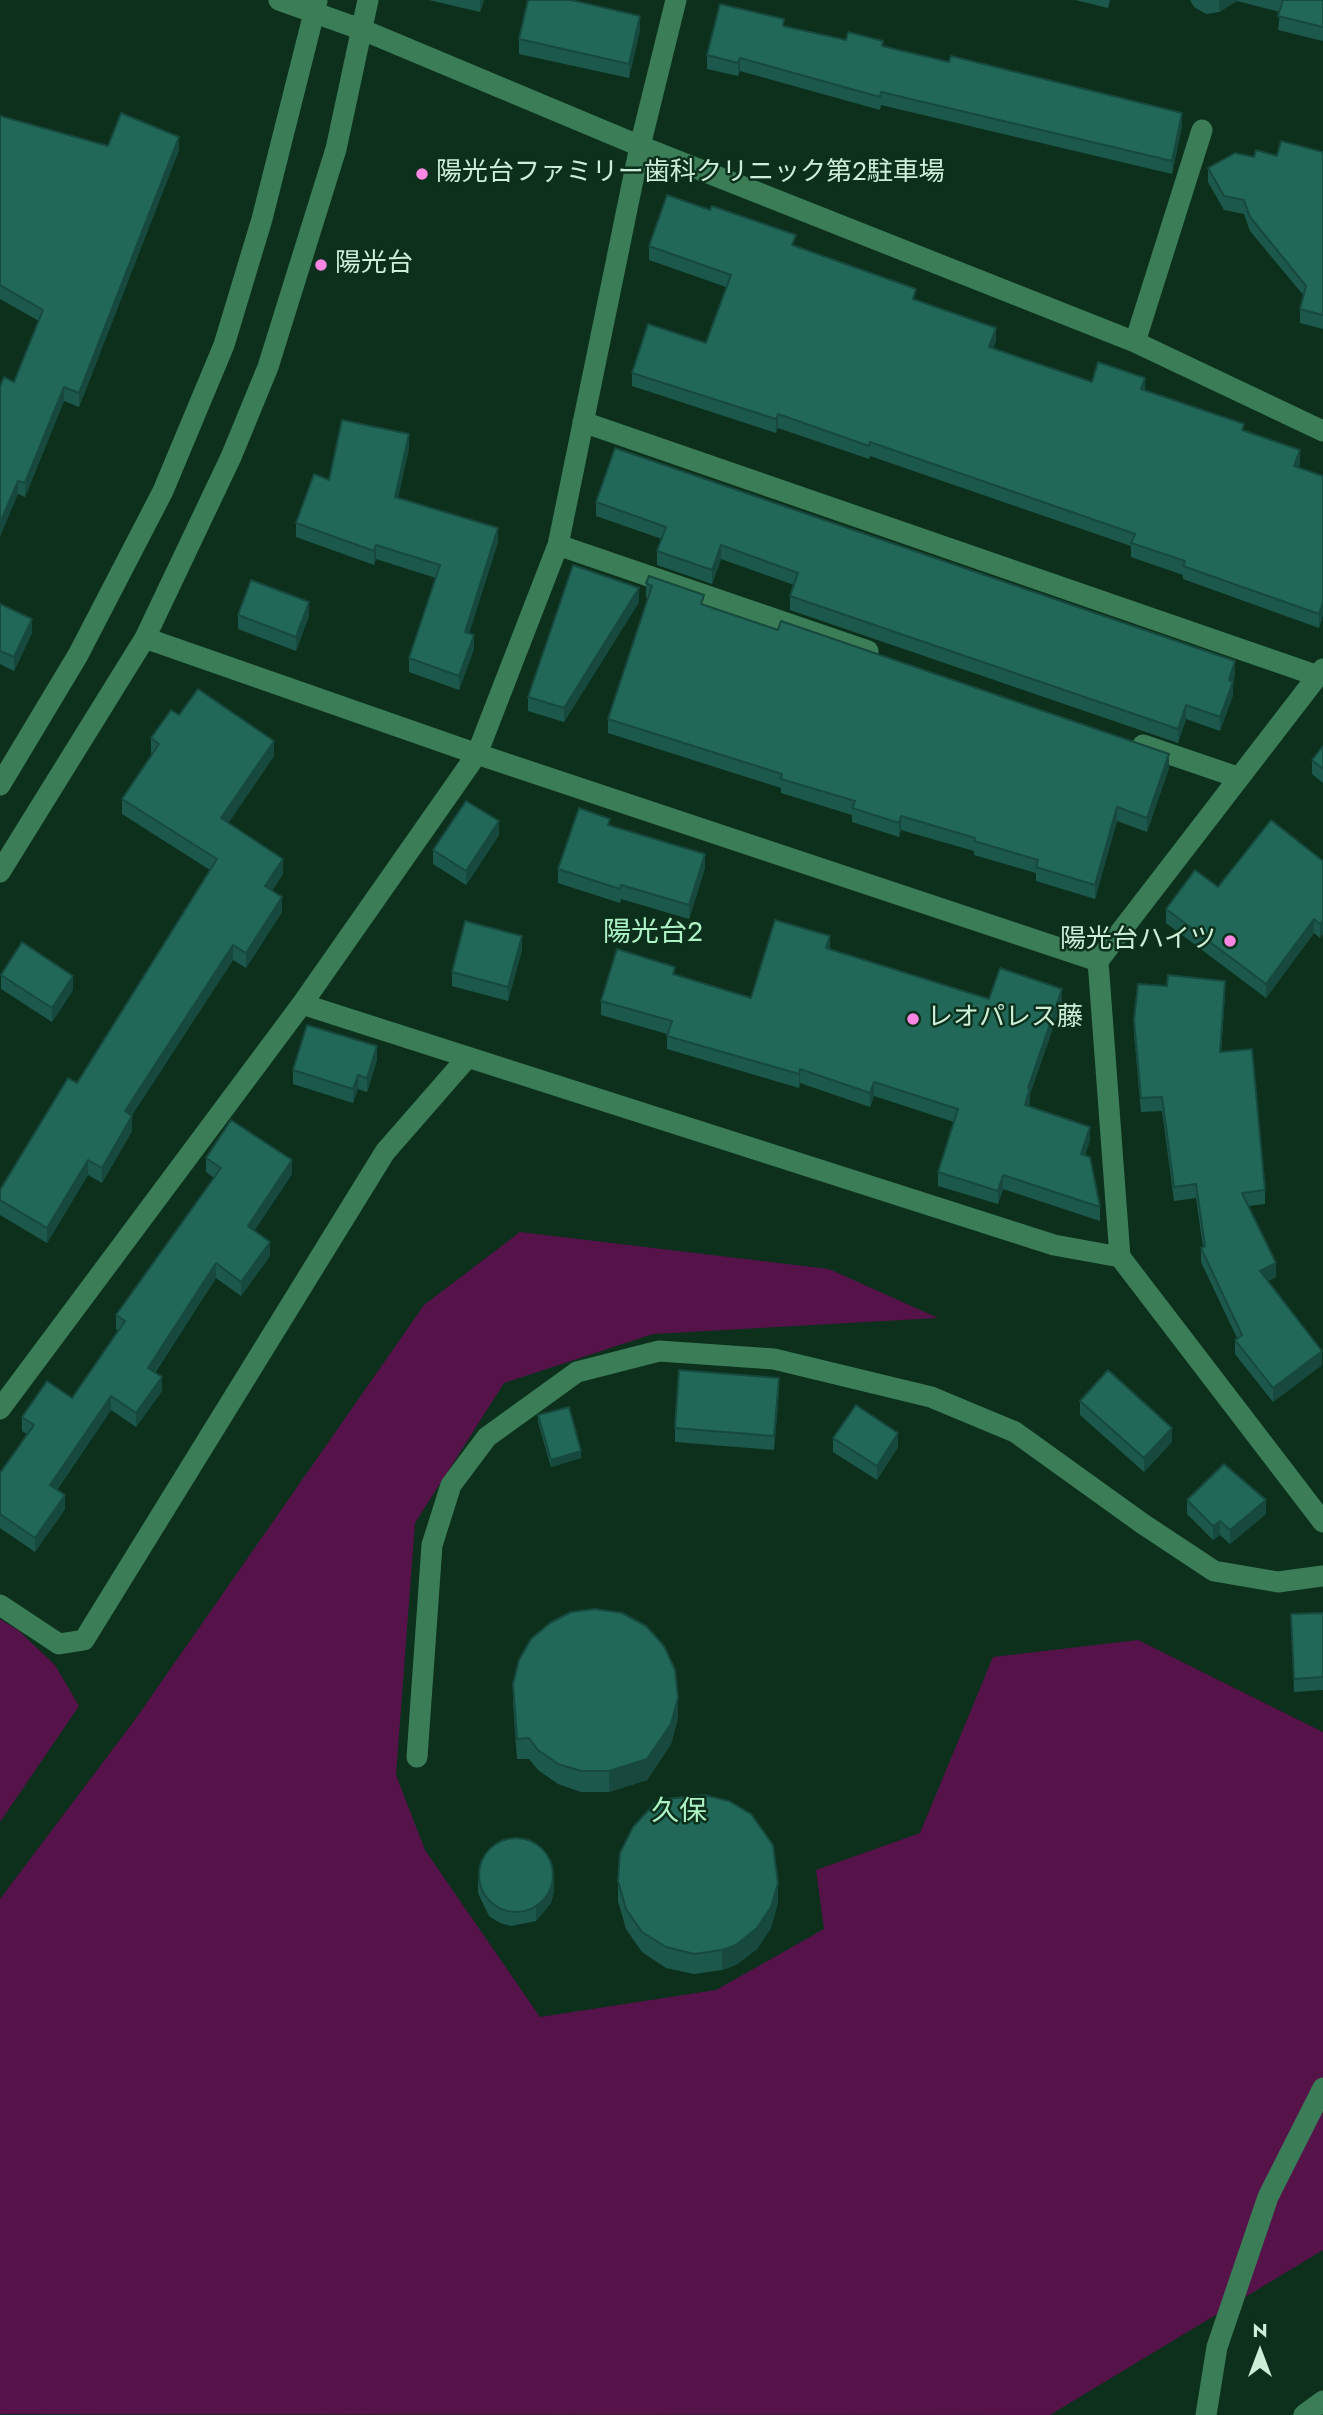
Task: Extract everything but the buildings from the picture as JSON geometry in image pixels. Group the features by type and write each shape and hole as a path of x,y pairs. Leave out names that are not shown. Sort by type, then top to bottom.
{"street":[{"path":"279,0 316,7 363,30 639,146 1135,342 1323,431"},
{"path":"0,872 145,638 231,457 268,367 336,149 368,0"},
{"path":"0,1409 302,1004 477,754 558,545 639,146 676,0"},
{"path":"0,786 78,654 163,491 224,345 262,219 316,7"},
{"path":"1135,342 1202,130"},
{"path":"583,422 1320,672 1098,961 1120,1257 1323,1522"},
{"path":"558,545 885,657"},
{"path":"145,638 477,754 1098,961"},
{"path":"1120,737 1237,777"},
{"path":"302,1004 1054,1245 1120,1257"},
{"path":"0,1605 59,1644 84,1640 385,1152 467,1058"},
{"path":"417,1757 432,1545 451,1485 487,1437 577,1371 659,1351 774,1359 931,1397 1015,1432 1143,1524 1214,1571 1279,1582 1323,1576"},
{"path":"1206,2415 1217,2347 1268,2197 1323,2088"},
{"path":"1304,2415 1323,2401"}],"shaded area":[{"path":"520,1232 829,1269 938,1318 653,1334 504,1383 415,1523 396,1775 425,1850 540,2017 716,1990 824,1929 816,1870 920,1833 993,1657 1138,1640 1323,1732 1323,2250 1050,2415 0,2414 0,1899 134,1721 424,1305"},
{"path":"0,1619 18,1630 55,1665 79,1706 0,1822"}],"place":[{"name":"陽光台ファミリー歯科クリニック第2駐車場","path":"422,174"},
{"name":"陽光台","path":"321,265"},
{"name":"陽光台ハイツ","path":"1230,941"},
{"name":"レオパレス藤","path":"913,1019"}],"district":[{"name":"陽光台2","path":"653,934"},
{"name":"久保","path":"679,1813"}]}
